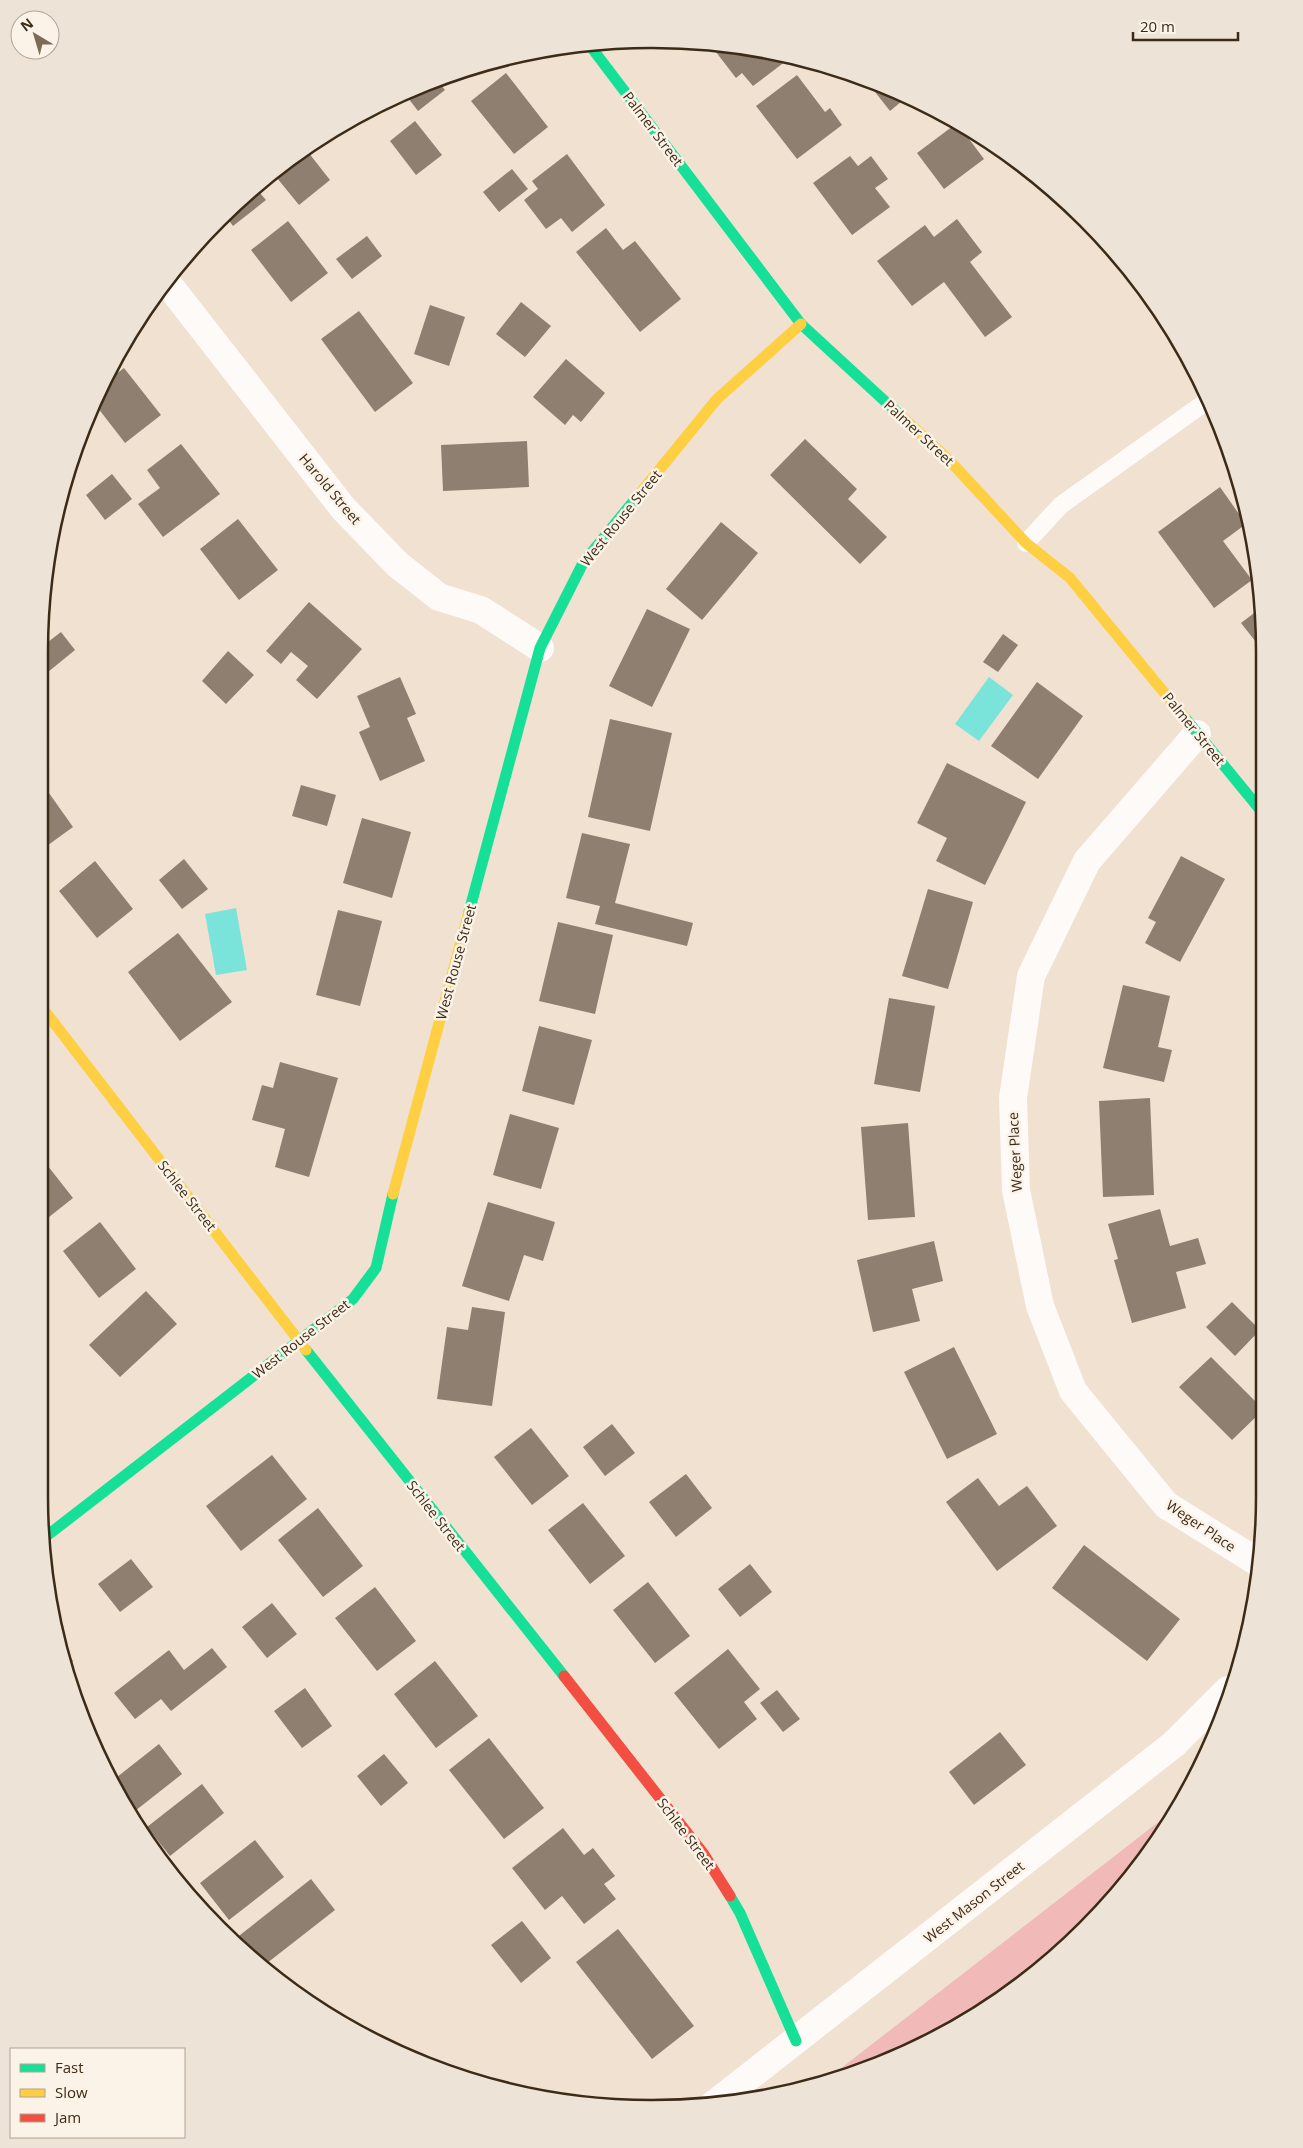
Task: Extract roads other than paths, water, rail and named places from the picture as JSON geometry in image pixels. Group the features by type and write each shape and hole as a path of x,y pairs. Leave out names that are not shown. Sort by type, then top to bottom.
{"street":[{"name":"Palmer Street","path":"593,51 800,324 949,460 1026,543 1070,578 1256,805"},
{"name":"Harold Street","path":"170,287 343,508 398,564 439,597 481,610 540,648"},
{"name":"West Rouse Street","path":"49,1534 353,1299 376,1268 393,1194 540,648 583,563 717,399 800,324"},
{"name":"Weger Place","path":"1197,734 1087,861 1031,976 1013,1098 1016,1190 1040,1306 1073,1391 1166,1505 1252,1558"},
{"name":"Schlee Street","path":"48,1015 299,1341 703,1853 740,1913 796,2041"},
{"name":"West Mason Street","path":"724,2096 1174,1744 1221,1697"}],"lane":[{"path":"1026,543 1061,505 1203,405"}],"water":[{"path":"989,677 1013,695 979,741 955,724"},
{"path":"236,908 247,970 216,975 205,914"}]}
